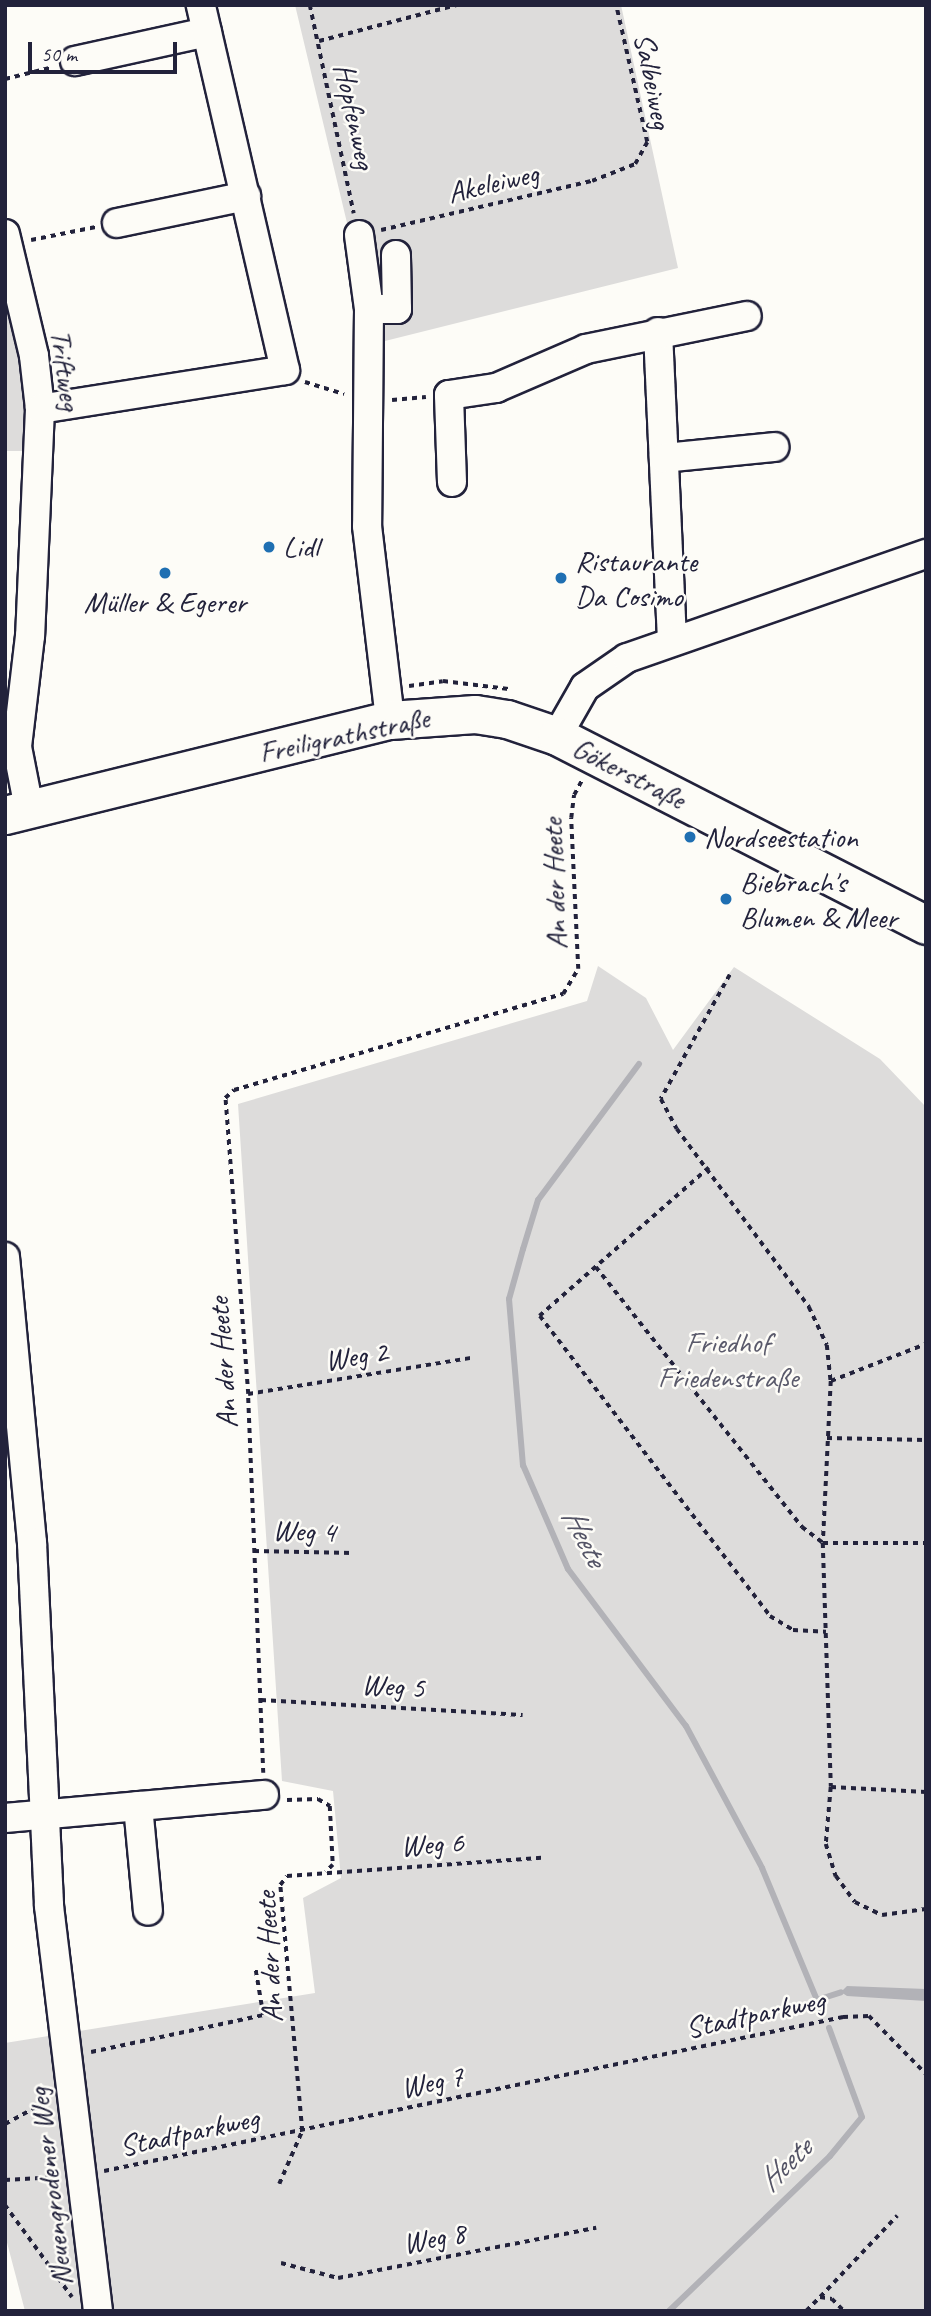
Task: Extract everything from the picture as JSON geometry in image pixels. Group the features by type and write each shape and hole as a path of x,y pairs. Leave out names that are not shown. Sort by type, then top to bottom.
{"main road":[{"name":"Freiligrathstraße","path":"17,811 390,720 475,714 507,719 557,736"},
{"name":"Gökerstraße","path":"557,736 922,914"}],"street":[{"path":"40,409 285,370 201,5"},
{"path":"75,61 207,32"},
{"path":"117,222 246,196"},
{"path":"359,235 369,309 367,526 390,720"},
{"name":"Triftweg","path":"7,239 34,356 40,409 18,638 11,749 17,811"},
{"path":"369,309 397,309 396,255"},
{"path":"452,482 449,395 496,388 586,349 657,332 747,316"},
{"path":"657,332 672,641"},
{"path":"664,458 774,447"},
{"path":"557,736 585,687 603,672 672,641 926,554"},
{"name":"Neuengrodener Weg","path":"5,1257 31,1530 49,1906 72,2087 88,2307"},
{"path":"5,1818 264,1795"},
{"path":"138,1806 148,1911"}],"path":[{"name":"Hopfenweg","path":"310,5 359,235"},
{"path":"318,41 456,5"},
{"name":"Salbeiweg","path":"616,5 647,142 635,164"},
{"path":"5,79 75,61"},
{"name":"Akeleiweg","path":"359,235 592,181 635,164"},
{"path":"7,239 117,222"},
{"name":"An der Heete","path":"264,1795 248,1394 225,1098 234,1090 563,994 573,981 578,958 571,837 574,795 596,755"},
{"path":"730,975 661,1099 677,1129 709,1168 809,1307 827,1345 831,1381 823,1543 831,1787 826,1844 836,1876 855,1902 882,1915 926,1909"},
{"path":"709,1168 540,1316 770,1616 793,1630 826,1632"},
{"path":"596,1267 802,1527 823,1543 926,1544"},
{"path":"831,1381 926,1345"},
{"name":"Weg 2","path":"248,1394 471,1358"},
{"path":"827,1438 926,1440"},
{"name":"Weg 4","path":"254,1551 353,1553"},
{"name":"Weg 5","path":"261,1700 523,1715"},
{"path":"831,1787 926,1792"},
{"path":"264,1795 274,1800 318,1799 330,1806 333,1865 326,1872"},
{"name":"Weg 6","path":"326,1872 541,1858"},
{"name":"An der Heete","path":"302,2131 280,1885 287,1876 326,1872"},
{"name":"Neuengrodener Weg","path":"68,2056 263,2015 255,1966"},
{"name":"Stadtparkweg","path":"570,2074 843,2017 869,2016 926,2074"},
{"name":"Weg 7","path":"302,2131 570,2074"},
{"path":"5,2124 72,2087"},
{"path":"279,2184 302,2131"},
{"name":"Stadtparkweg","path":"5,2180 78,2176 302,2131"},
{"path":"5,2205 88,2307"},
{"path":"806,2311 897,2216"},
{"name":"Weg 8","path":"281,2263 338,2278 596,2228"},
{"path":"820,2297 832,2299 844,2311"}],"green space":[{"path":"295,5 621,5 678,268 369,345 358,269"},
{"path":"5,299 28,397 23,451 5,451"},
{"name":"Friedhof Friedenstraße","path":"598,966 646,998 673,1050 734,967 880,1059 926,1107 926,2311 25,2311 5,2235 5,2043 315,1993 303,1898 341,1878 333,1791 282,1781 238,1104 587,1001"}],"shaded area":[{"path":"847,1986 926,1989 926,2001 847,1996 841,1992"}],"waterway":[{"name":"Heete","path":"639,1064 538,1200 523,1249 509,1299 523,1465 568,1569 686,1726 762,1868 821,2010"},
{"path":"817,2000 841,1992"},
{"name":"Heete","path":"669,2311 830,2156 862,2117 829,2028"}],"place":[{"name":"Lidl","path":"269,547"},
{"name":"Müller & Egerer","path":"165,573"},
{"name":"Ristaurante Da Cosimo","path":"561,578"},
{"name":"Nordseestation","path":"690,837"},
{"name":"Biebrach's Blumen & Meer","path":"726,899"}]}
